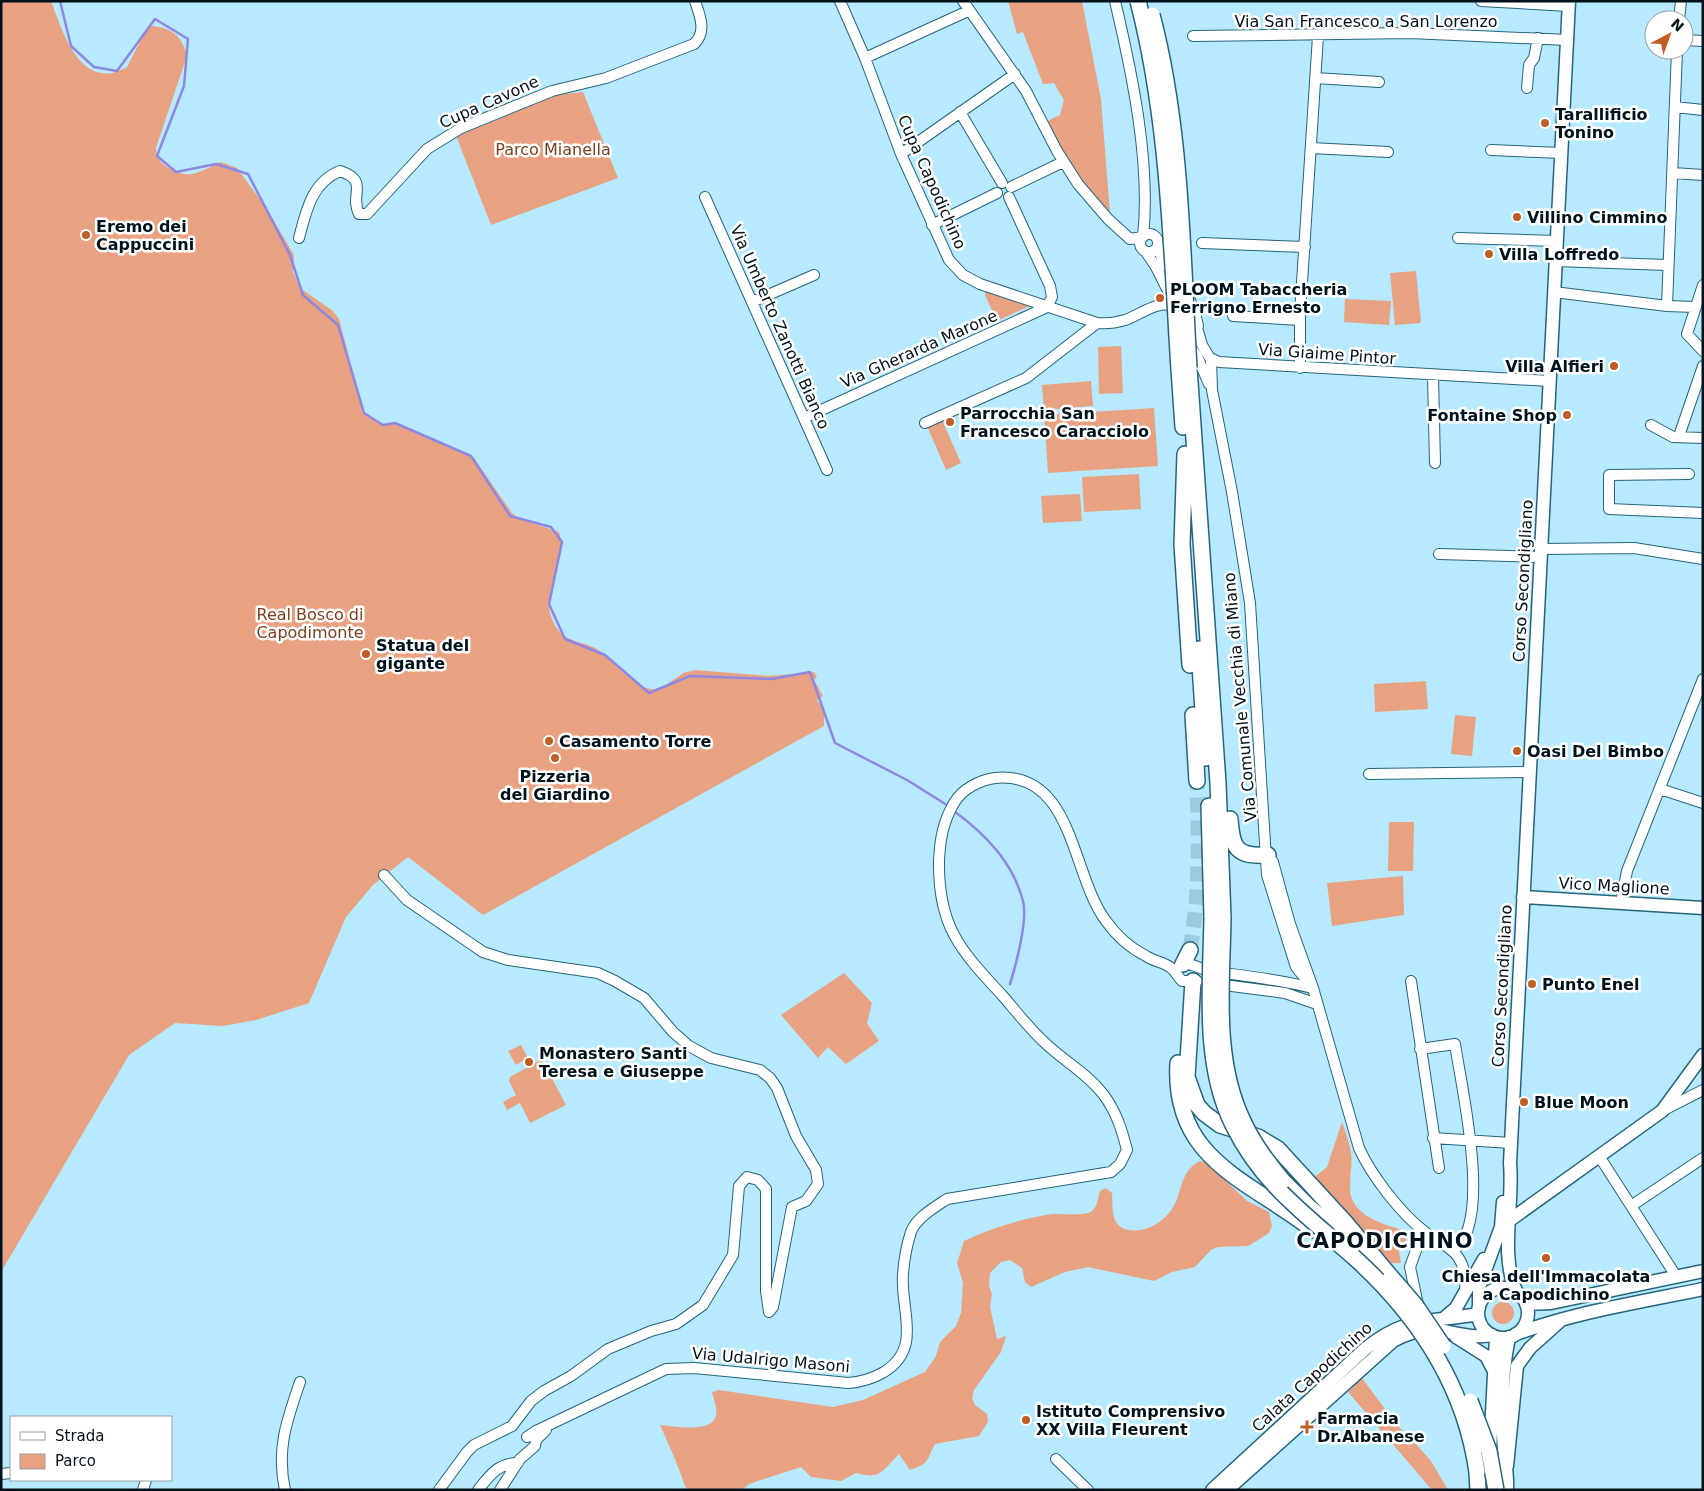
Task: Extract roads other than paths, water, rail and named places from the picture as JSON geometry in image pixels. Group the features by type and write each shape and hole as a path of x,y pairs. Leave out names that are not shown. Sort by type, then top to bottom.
{"highway":[{"path":"1138,1 1151,62 1202,364"},
{"path":"1148,1 1162,60 1174,136 1202,364 1190,454 1182,544 1197,781"},
{"path":"1190,454 1214,570 1232,840 1236,848 1242,852 1253,856 1268,855"},
{"path":"1190,454 1218,783 1217,917 1213,1048 1219,1087 1232,1124 1251,1158 1275,1188 1383,1284 1408,1313 1448,1376 1466,1418 1477,1472 1478,1490"},
{"path":"1217,917 1223,1047 1229,1084 1242,1120 1260,1152 1283,1181 1309,1207 1391,1277"},
{"path":"1190,950 1184,975 1178,1084 1182,1107 1192,1133 1208,1155 1228,1173 1281,1206 1328,1242 1356,1260"},
{"path":"1184,975 1187,1078 1198,1105 1204,1113 1220,1125 1258,1137 1278,1149 1356,1234 1416,1306 1457,1372 1489,1451 1496,1490"}],"main road":[{"name":"Corso Secondigliano","path":"1478,1311 1479,1287 1498,1237 1510,1163 1569,4"},
{"name":"Vico Maglione","path":"1523,897 1703,908"},
{"path":"1510,1220 1662,1112 1703,1055"},
{"name":"Corso Secondigliano","path":"1510,1163 1512,1185 1509,1270 1517,1293"},
{"path":"1443,1319 1453,1311 1498,1237"},
{"path":"1526,1304 1551,1303 1703,1271"},
{"path":"1507,1466 1502,1433 1506,1357 1513,1335 1525,1324 1527,1317 1526,1304 1517,1293 1505,1288 1493,1290 1484,1297 1478,1311 1481,1325 1494,1336 1513,1335 1593,1311 1703,1289"},
{"name":"Calata Capodichino","path":"1212,1490 1378,1339 1397,1328 1424,1320 1443,1319 1478,1311"},
{"path":"1507,1490 1507,1466 1517,1366 1530,1348 1564,1320"},
{"name":"Calata Capodichino","path":"1227,1490 1384,1346 1401,1337 1422,1331 1439,1330 1480,1338 1494,1336"},
{"path":"1452,1334 1486,1356 1495,1372"},
{"path":"1488,1490 1495,1372 1494,1336"}],"street":[{"name":"Cupa Cavone","path":"299,238 316,188 331,174 340,171 350,174 358,186 355,205 359,214 368,214 428,149 461,128 552,91 606,78 694,44 700,38 702,28 695,1"},
{"name":"Cupa Capodichino","path":"840,1 865,58 901,154 932,225 949,260 963,274 988,287 1097,323 1108,324 1126,320 1162,304 1170,304 1174,307"},
{"path":"1115,1 1129,66 1139,129 1146,217 1140,246 1146,252 1152,252 1158,246 1158,240 1146,217"},
{"path":"1481,1 1569,4"},
{"path":"865,58 966,6 1015,74 1063,162 1078,184 1108,219 1130,239 1148,234 1154,235"},
{"name":"Via San Francesco a San Lorenzo","path":"1193,36 1318,36 1410,33 1568,40"},
{"path":"1300,368 1300,320 1318,36"},
{"path":"1527,88 1529,65 1534,58 1538,38"},
{"path":"1667,306 1667,266 1673,173 1677,60"},
{"path":"901,154 1015,74"},
{"path":"1315,78 1379,82"},
{"path":"1675,107 1703,110"},
{"path":"960,112 1005,190 1050,286 1052,297 1047,307"},
{"path":"1311,148 1388,152"},
{"path":"1491,150 1562,154"},
{"path":"932,225 1063,162"},
{"path":"1673,173 1703,175"},
{"name":"Via Umberto Zanotti Bianco","path":"705,197 827,470"},
{"path":"1458,238 1557,241"},
{"path":"1202,243 1305,247"},
{"name":"Via Comunale Vecchia di Miano","path":"1158,246 1163,262 1191,300 1202,345 1202,364"},
{"name":"Via Comunale Vecchia di Miano","path":"1146,252 1169,290 1174,307 1174,322 1171,330 1174,338 1186,343 1202,364 1212,390 1232,492 1250,603 1268,855 1265,861 1267,875 1296,967 1313,988"},
{"path":"1556,261 1667,266"},
{"path":"752,302 814,274"},
{"path":"1703,285 1687,334 1703,351"},
{"path":"1554,292 1667,306 1695,307"},
{"name":"Via Gherarda Marone","path":"804,418 1047,307"},
{"path":"1233,316 1300,320"},
{"path":"1174,322 1180,317 1189,317 1198,328 1194,339 1186,343"},
{"path":"925,423 1026,378 1097,323"},
{"name":"Via Giaime Pintor","path":"1202,364 1550,381"},
{"path":"1679,436 1703,366"},
{"path":"1433,376 1435,464"},
{"path":"1651,425 1673,437 1703,438"},
{"path":"1689,474 1608,475 1609,509 1703,513"},
{"path":"1439,554 1541,553 1634,548 1703,559"},
{"path":"1621,902 1627,871 1703,679"},
{"path":"1369,774 1530,772"},
{"name":"Via Udalrigo Masoni","path":"529,1442 536,1431 551,1426 666,1369 694,1368 848,1383 869,1380 890,1368 903,1354 906,1344 907,1322 903,1274 911,1230 928,1212 947,1199 1111,1172 1120,1164 1127,1150 1120,1123 1104,1095 1081,1071 1044,1042 971,962 956,940 947,919 939,890 940,842 948,815 958,797 978,783 996,778 1015,779 1041,790 1054,802 1064,820 1091,896 1106,921 1136,950 1184,975 1285,993 1317,1004"},
{"path":"1660,789 1703,803"},
{"name":"Via Comunale Vecchia di Miano","path":"1268,855 1273,862 1290,924 1313,988 1365,1163 1377,1182 1423,1231 1453,1250"},
{"path":"384,875 407,900 483,952 508,960 598,974 615,980 644,998 673,1032 689,1046 711,1058 760,1070 770,1078 777,1088 796,1136 816,1170 818,1184 806,1201 792,1207 773,1307 769,1312 766,1291 766,1190 758,1180 747,1177 739,1186 733,1255 703,1305 676,1324 651,1331 608,1349 531,1401 512,1426 474,1445 440,1490"},
{"path":"1287,981 1296,974 1296,967"},
{"name":"Via Udalrigo Masoni","path":"1184,975 1287,981 1313,988"},
{"path":"1411,981 1439,1168"},
{"name":"Via Udalrigo Masoni","path":"1285,993 1313,988"},
{"path":"1420,1048 1455,1044 1470,1141 1475,1200 1466,1234 1458,1247 1453,1250 1463,1268 1466,1291"},
{"path":"1662,1112 1703,1090"},
{"path":"1433,1138 1511,1142"},
{"path":"1599,1156 1676,1276"},
{"path":"1632,1206 1703,1158"},
{"path":"1423,1231 1411,1262 1410,1273 1417,1304 1424,1320"},
{"path":"285,1490 280,1462 284,1428 300,1382"},
{"path":"500,1490 529,1442 512,1426"},
{"path":"1056,1459 1088,1490"},
{"path":"478,1490 488,1476 506,1463 519,1461"}],"waterway":[{"path":"60,1 71,46 94,67 117,71 155,19 188,39 184,86 157,156 176,172 216,164 248,174 290,255 303,295 338,325 364,413 383,425 395,423 471,456 510,516 551,527 562,542 549,604 565,639 605,655 649,693 690,676 772,679 810,672 835,743 907,780 950,807"},
{"path":"954,811 987,839 1005,861 1023,901 1023,931 1010,984"}],"tunnel":[{"path":"1190,950 1197,887 1197,781"}],"place":[{"name":"Tarallificio Tonino","path":"1545,123"},
{"name":"Villino Cimmino","path":"1517,217"},
{"name":"Eremo dei Cappuccini","path":"86,235"},
{"name":"Villa Loffredo","path":"1489,254"},
{"name":"PLOOM Tabaccheria Ferrigno Ernesto","path":"1160,298"},
{"name":"Villa Alfieri","path":"1614,366"},
{"name":"Fontaine Shop","path":"1567,415"},
{"name":"Parrocchia San Francesco Caracciolo","path":"950,422"},
{"name":"Statua del gigante","path":"366,654"},
{"name":"Casamento Torre","path":"549,741"},
{"name":"Oasi Del Bimbo","path":"1517,751"},
{"name":"Pizzeria del Giardino","path":"555,758"},
{"name":"Punto Enel","path":"1532,984"},
{"name":"Monastero Santi Teresa e Giuseppe","path":"529,1062"},
{"name":"Blue Moon","path":"1524,1102"},
{"name":"Chiesa dell'Immacolata a Capodichino","path":"1546,1258"},
{"name":"Istituto Comprensivo XX Villa Fleurent","path":"1026,1420"},
{"name":"Farmacia Dr.Albanese","path":"1307,1427"}],"district":[{"name":"CAPODICHINO","path":"1385,1241"}],"park label":[{"name":"Parco Mianella","path":"553,149"},
{"name":"Real Bosco di Capodimonte","path":"310,623"}]}
